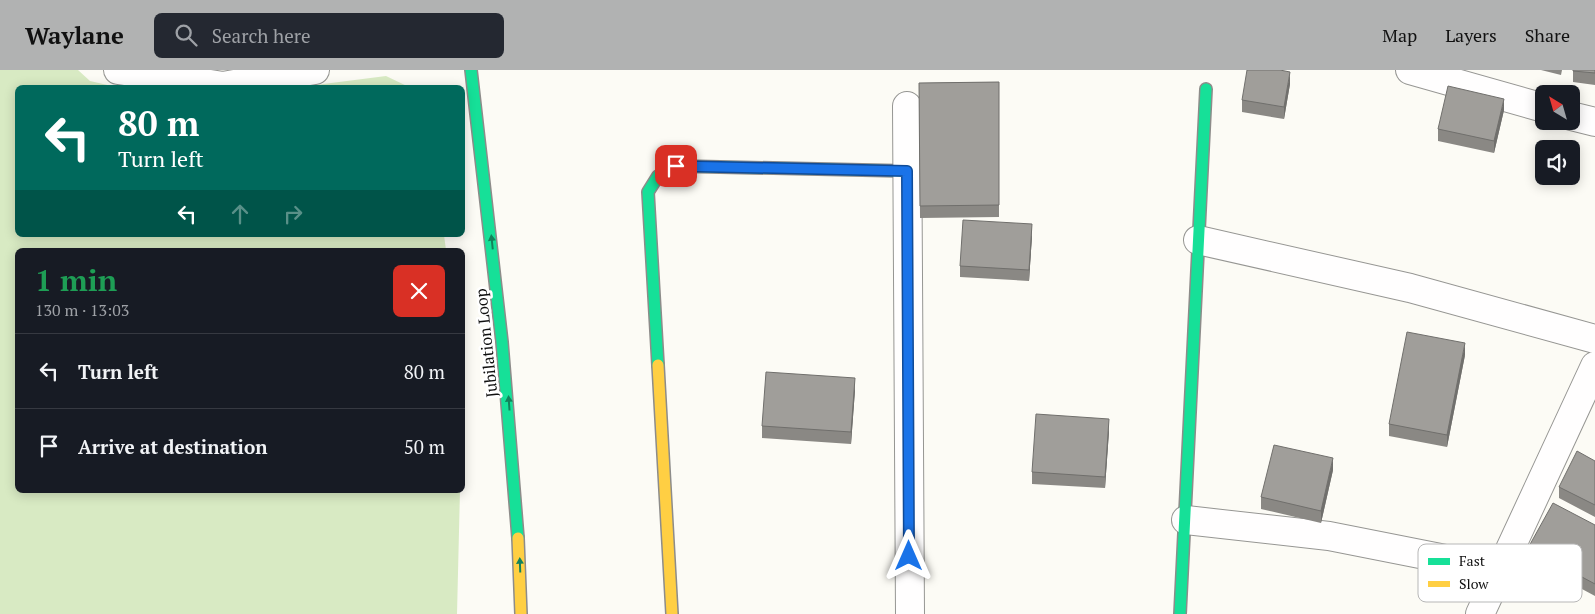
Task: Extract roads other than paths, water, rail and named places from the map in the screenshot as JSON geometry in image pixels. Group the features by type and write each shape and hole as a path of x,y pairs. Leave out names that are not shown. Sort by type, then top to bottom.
{"street":[{"path":"118,70 216,85"},
{"path":"229,85 315,70"},
{"name":"Jubilation Loop","path":"471,70 506,363 519,541 521,614"},
{"path":"1410,70 1535,105"},
{"path":"1180,614 1206,89"},
{"path":"907,106 910,614"},
{"path":"1580,118 1595,122"},
{"path":"672,614 648,192 658,176 676,166 907,171"},
{"path":"1198,240 1410,288 1595,339"},
{"path":"1513,544 1595,366"},
{"path":"1186,520 1330,536 1418,553"},
{"path":"1480,614 1486,602"}]}
